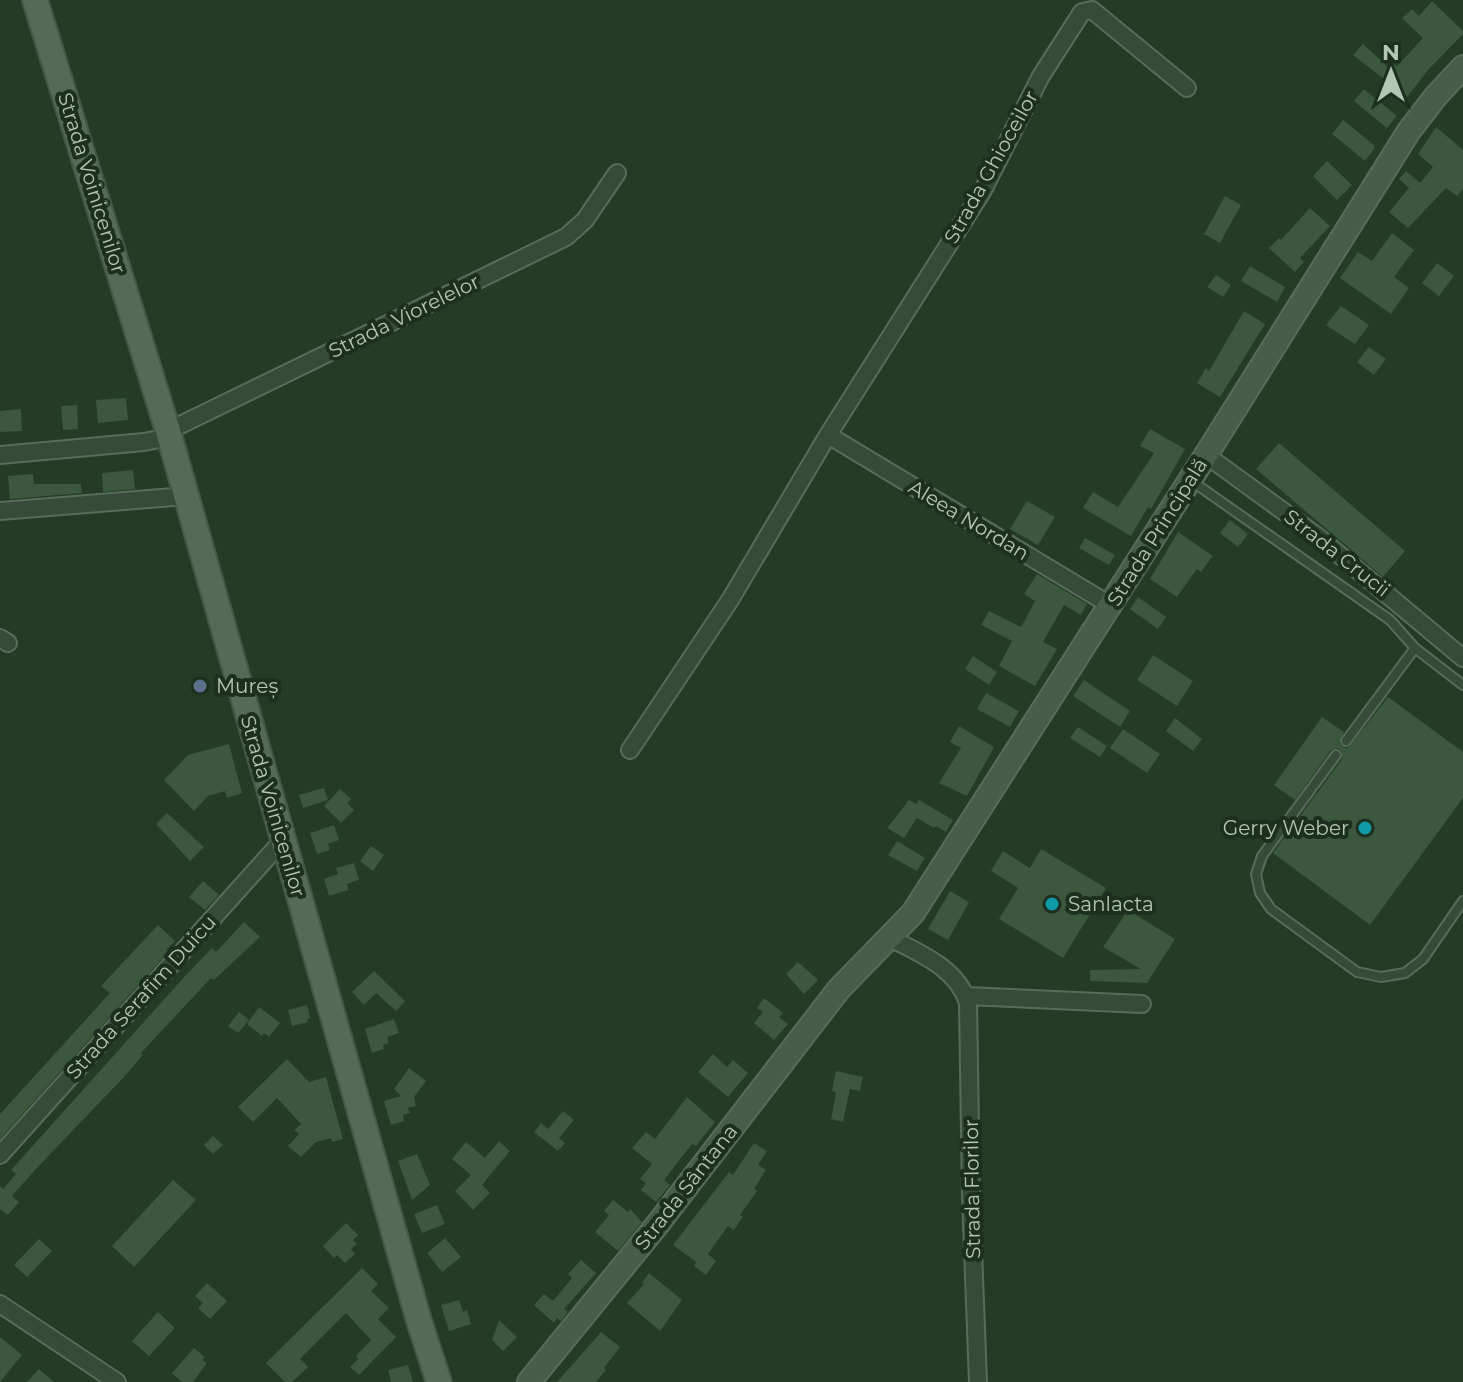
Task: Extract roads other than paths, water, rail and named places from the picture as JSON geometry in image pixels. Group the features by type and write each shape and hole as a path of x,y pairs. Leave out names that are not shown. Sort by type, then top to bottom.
{"main road":[{"name":"Strada Voinicenilor","path":"35,0 169,434 419,1321 439,1382"}],"street":[{"name":"Strada Ghioceilor","path":"828,435 982,192 1041,76 1082,12 1092,10 1187,88"},
{"name":"Strada Principală","path":"839,989 890,938 921,899 1206,455 1409,131 1463,67"},
{"name":"Strada Viorelelor","path":"0,455 144,442 169,434 566,237 585,220 617,173"},
{"name":"Aleea Nordan","path":"828,435 1110,605"},
{"path":"630,750 730,600 828,435"},
{"name":"Strada Crucii","path":"1206,455 1317,536 1463,658"},
{"path":"0,511 186,496"},
{"name":"Strada Serafim Duicu","path":"0,1155 283,840"},
{"path":"890,938 935,962 958,982 966,996 1142,1004"},
{"name":"Strada Sântana","path":"529,1382 657,1225 839,989"},
{"name":"Strada Florilor","path":"966,996 978,1382"},
{"path":"0,1304 117,1382"}],"lane":[{"path":"1189,480 1390,620 1415,648 1463,685"},
{"path":"1346,741 1415,648"},
{"path":"1336,755 1262,856 1256,874 1260,893 1271,909 1357,972 1381,977 1405,973 1423,959 1463,901"}],"place":[{"name":"Mureș","path":"200,686"},
{"name":"Gerry Weber","path":"1365,828"},
{"name":"Sanlacta","path":"1052,904"}]}
